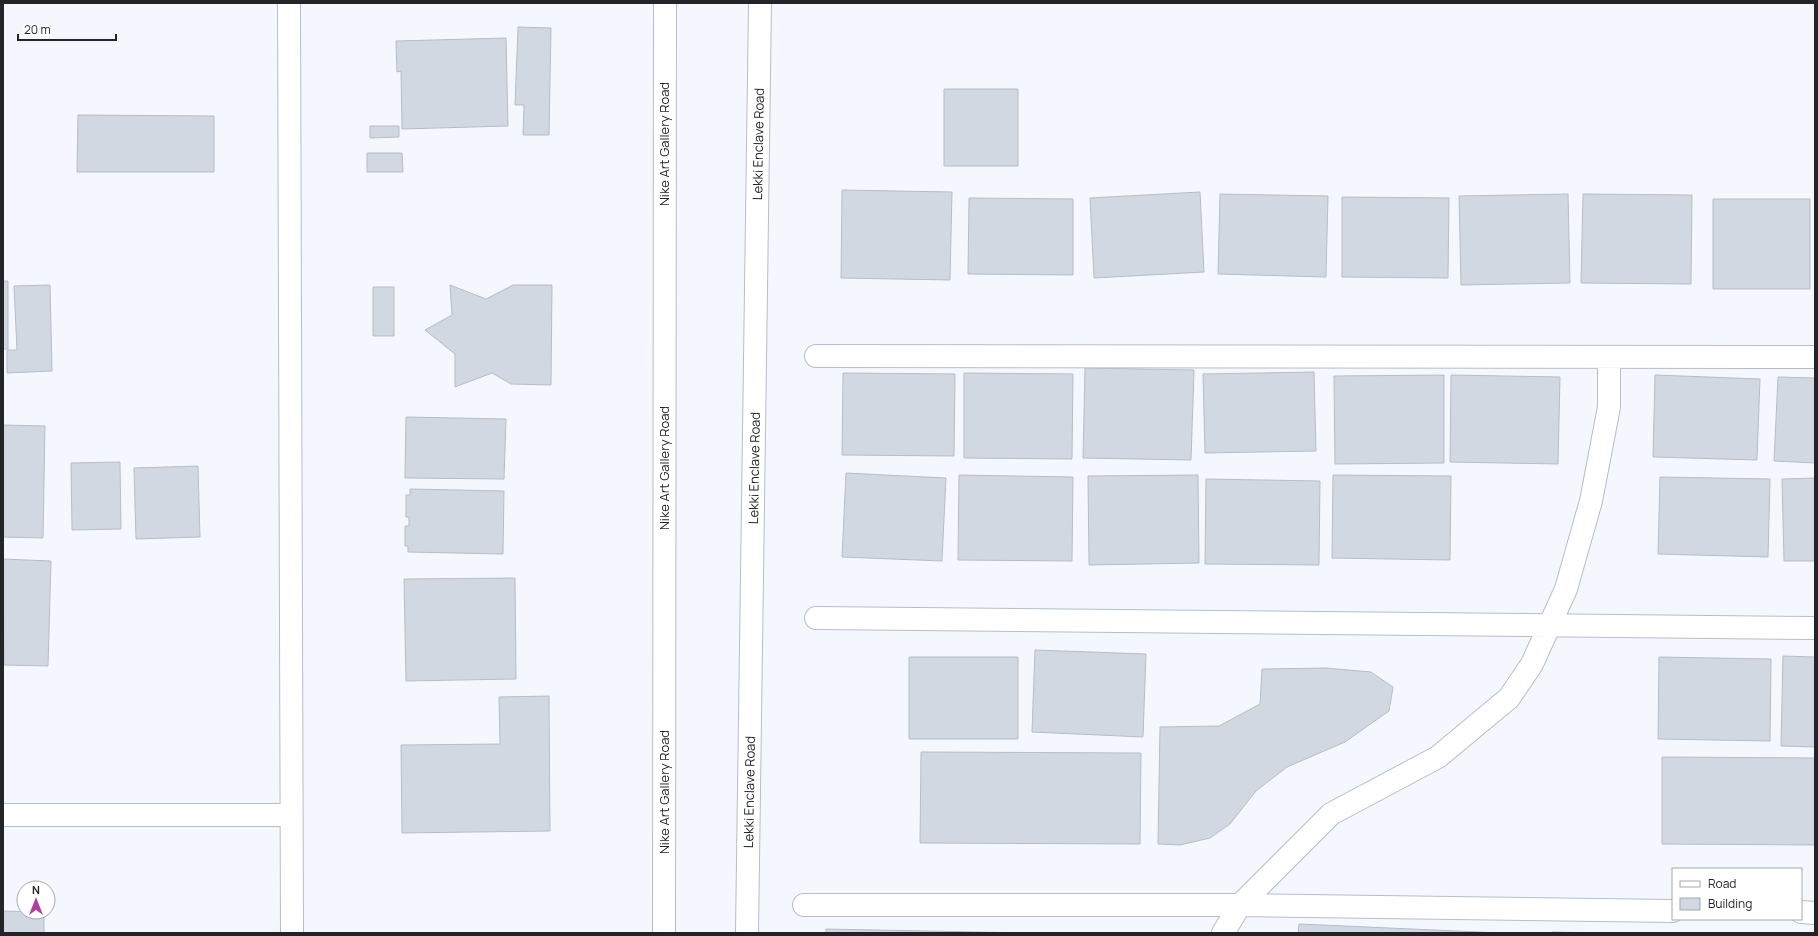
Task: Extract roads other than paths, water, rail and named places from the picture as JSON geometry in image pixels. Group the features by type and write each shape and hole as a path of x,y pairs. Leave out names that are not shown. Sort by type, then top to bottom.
{"street":[{"path":"289,3 292,933"},
{"name":"Nike Art Gallery Road","path":"664,933 665,3"},
{"name":"Lekki Enclave Road","path":"747,933 760,3"},
{"path":"816,356 1815,357"},
{"path":"1223,933 1240,905 1331,814 1438,757 1509,698 1532,664 1566,589 1591,501 1609,407 1609,357"},
{"path":"816,618 1548,627 1815,628"},
{"path":"3,815 291,815"},
{"path":"804,906 1240,905 1672,911"},
{"path":"1802,912 1815,913"}]}
